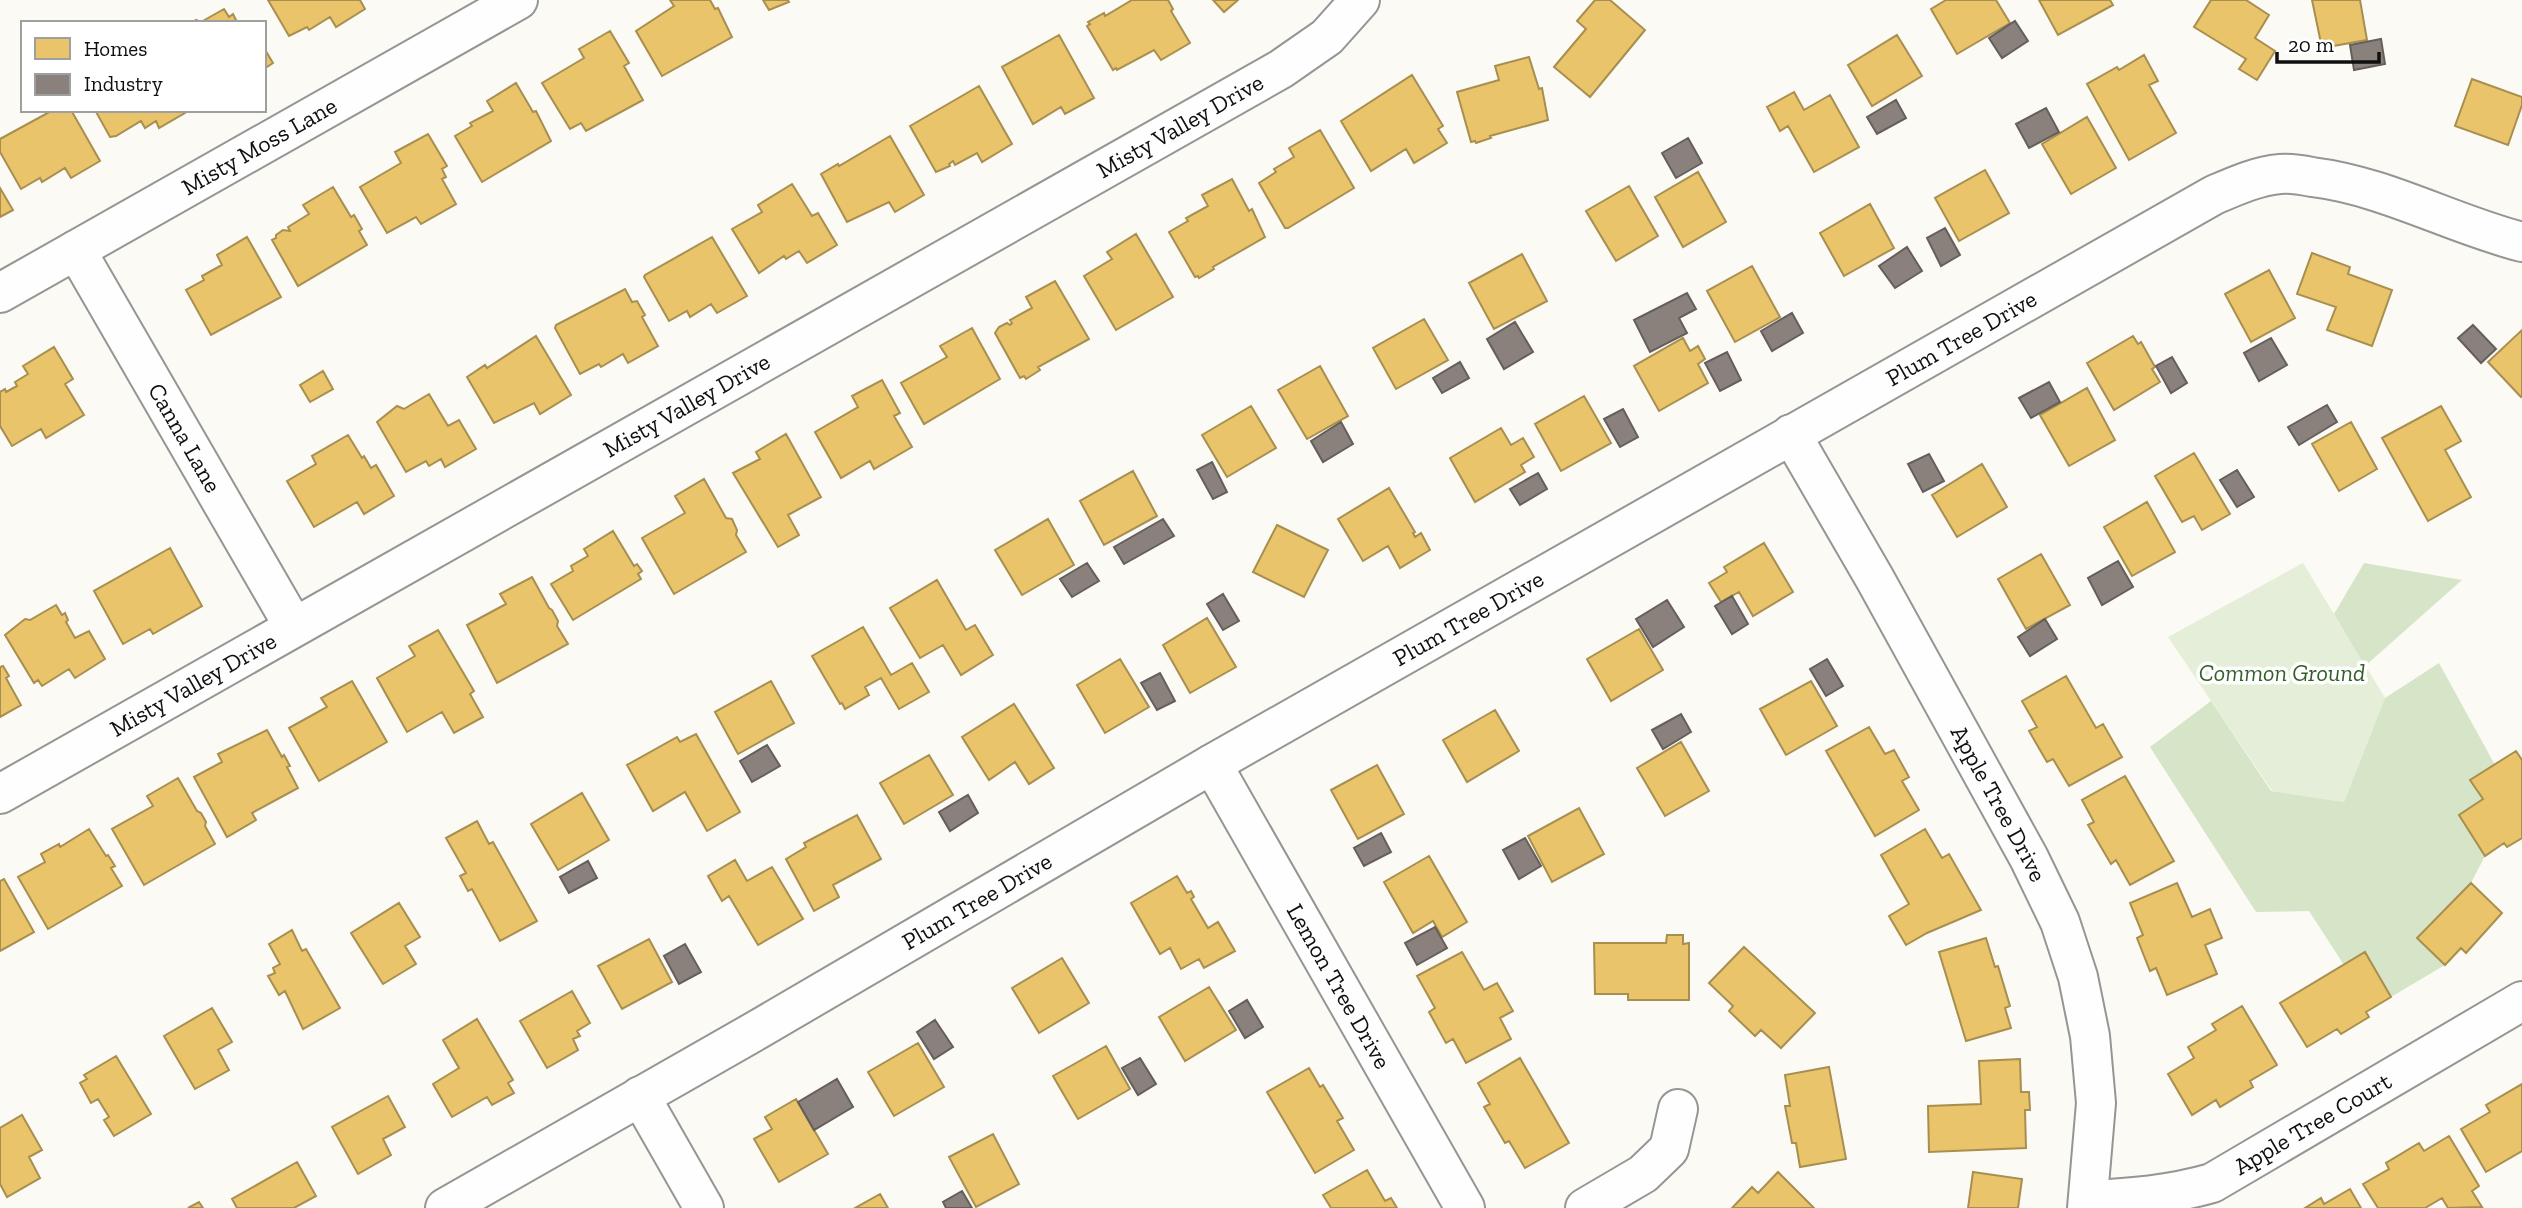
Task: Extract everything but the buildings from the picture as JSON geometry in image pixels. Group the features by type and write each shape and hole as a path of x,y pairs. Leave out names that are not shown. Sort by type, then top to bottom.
{"street":[{"name":"Misty Moss Lane","path":"0,293 518,0"},
{"name":"Misty Valley Drive","path":"0,794 1281,69 1327,37 1360,0"},
{"name":"Plum Tree Drive","path":"445,1208 917,938 1212,764 2204,200 2247,181 2281,174 2338,180 2393,196 2496,236 2522,242"},
{"name":"Canna Lane","path":"76,250 294,627"},
{"name":"Apple Tree Drive","path":"1791,434 1875,579 2029,858 2060,922 2078,977 2091,1049 2096,1103 2087,1204"},
{"name":"Lemon Tree Drive","path":"1212,764 1465,1208"},
{"name":"Apple Tree Court","path":"2087,1204 2180,1192 2211,1183 2522,1001"},
{"path":"640,1097 704,1208"},
{"path":"1585,1208 1643,1174 1669,1149 1678,1109"}],"green space":[{"name":"Common Ground","path":"2303,563 2385,698 2344,802 2272,791 2168,637"},
{"path":"2364,563 2462,580 2365,666 2334,614"},
{"path":"2439,663 2495,765 2471,780 2483,799 2459,815 2485,856 2471,883 2418,938 2445,965 2391,997 2365,952 2344,965 2309,911 2256,912 2150,747 2211,701 2271,791 2344,802 2385,698"}]}
